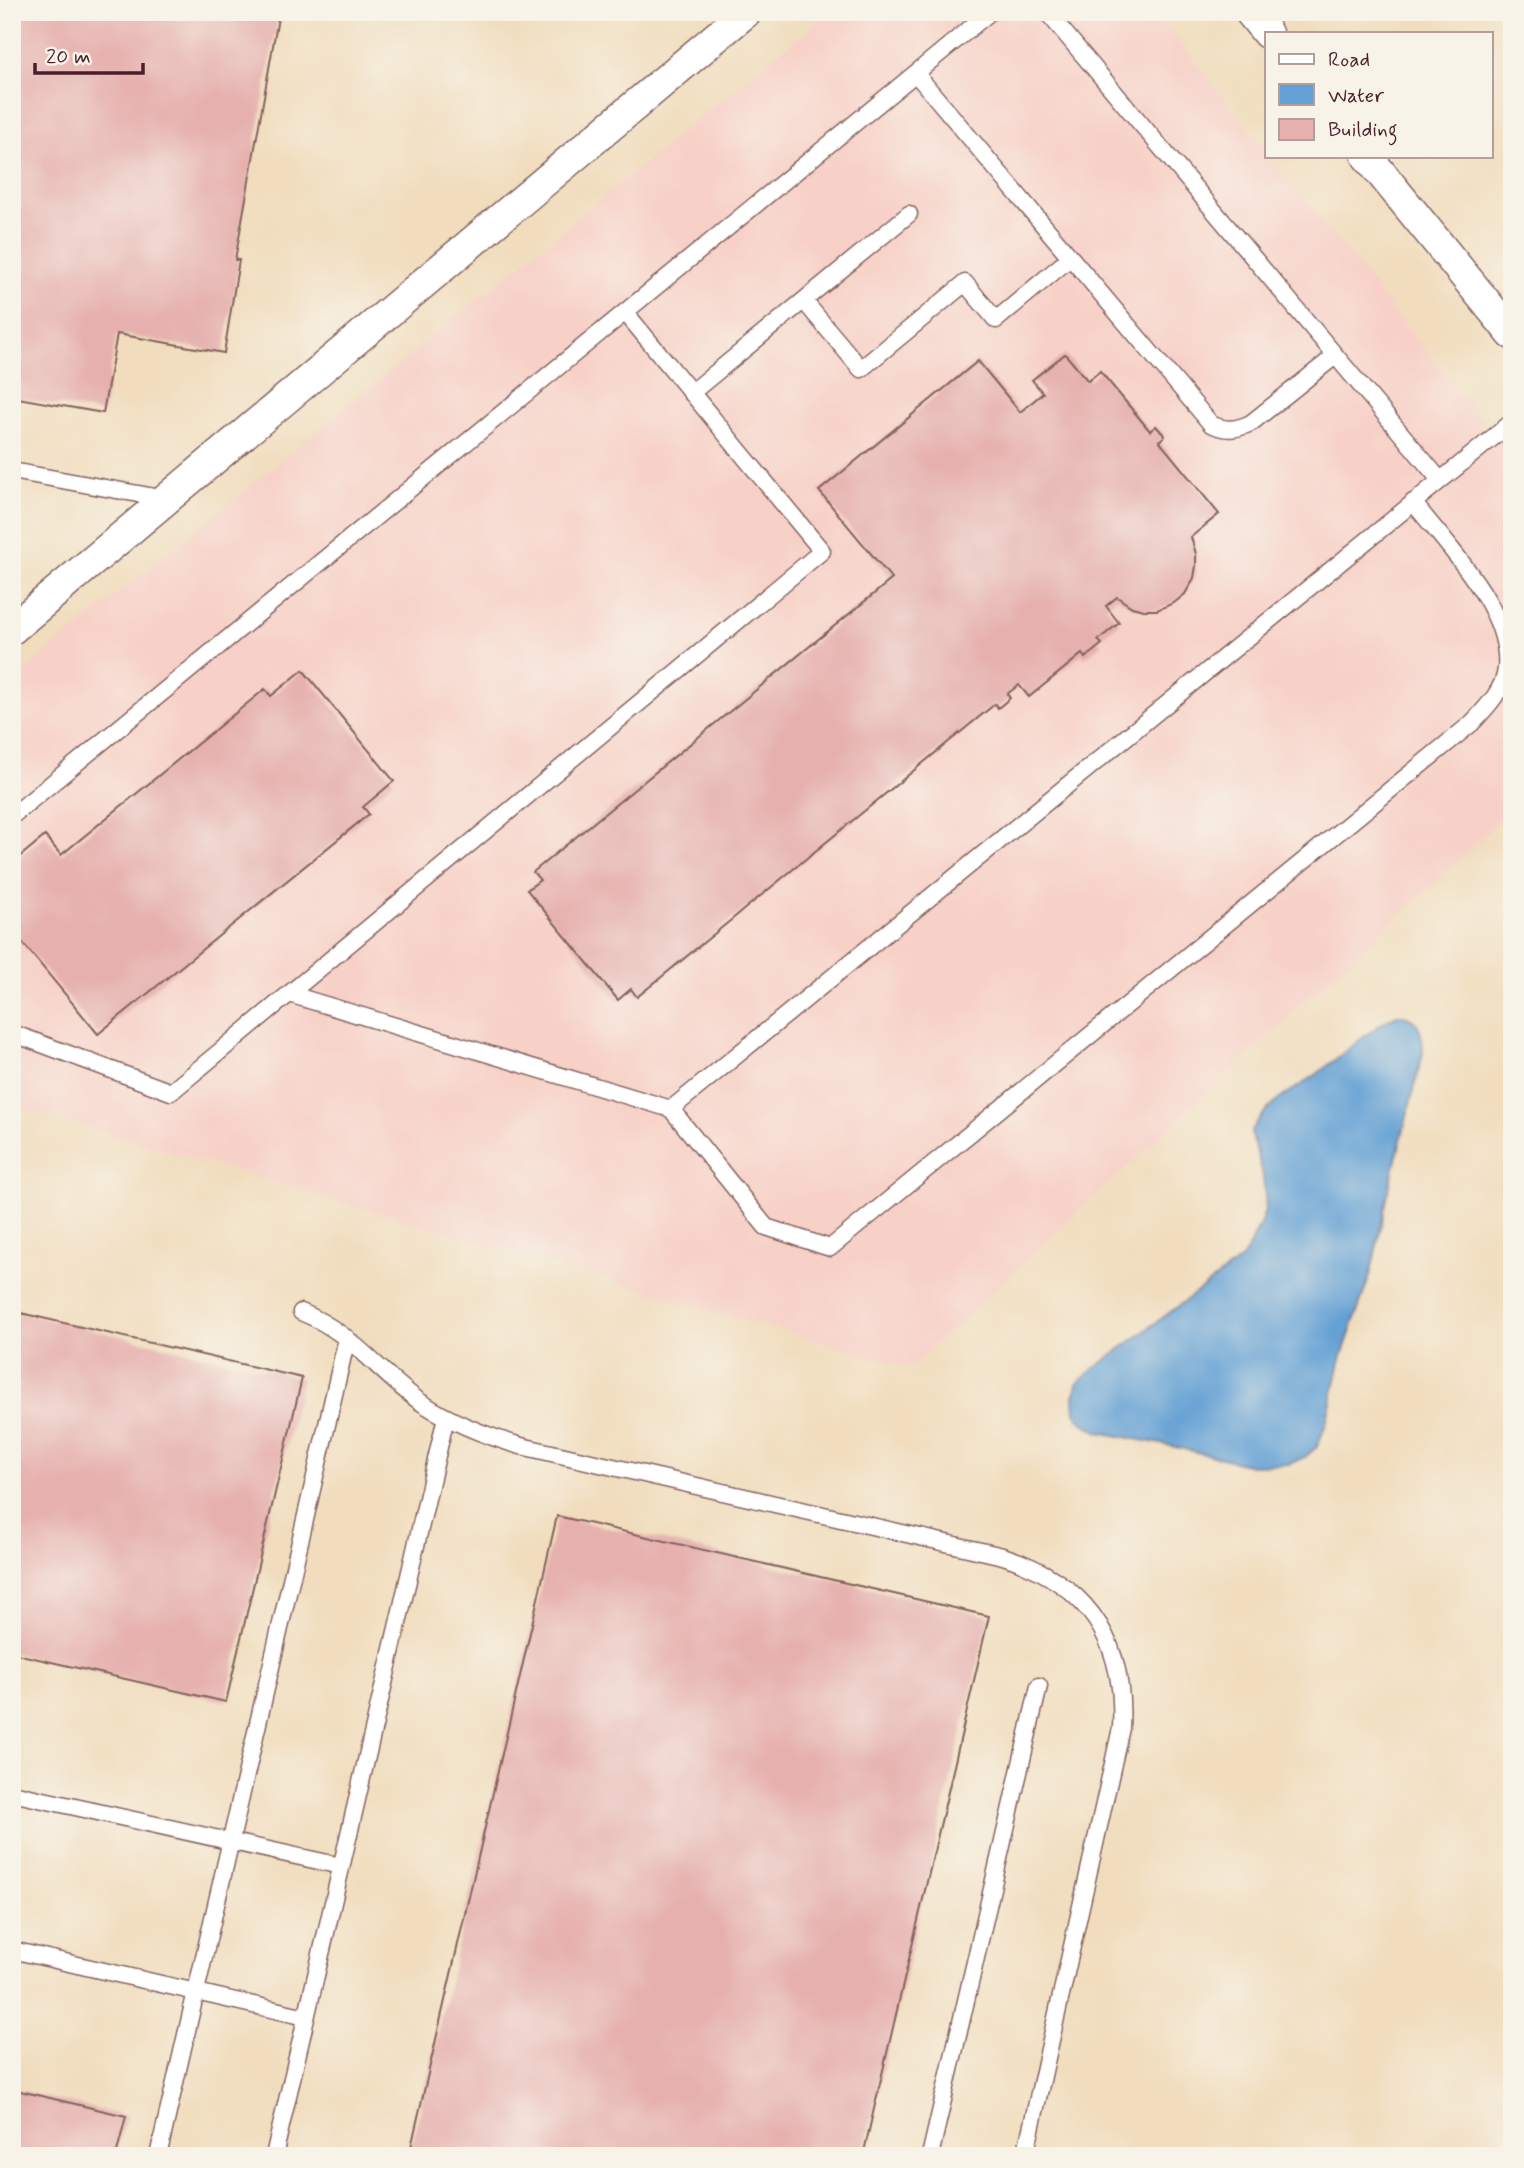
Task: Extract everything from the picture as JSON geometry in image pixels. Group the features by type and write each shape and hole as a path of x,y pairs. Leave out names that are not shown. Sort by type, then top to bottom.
{"street":[{"path":"12,629 746,12"},
{"path":"1250,12 1266,32"},
{"path":"1369,158 1512,334"}],"lane":[{"path":"12,817 990,12"},
{"path":"1047,12 1440,480"},
{"path":"916,74 1211,424 1223,430 1251,424 1335,356"},
{"path":"691,393 909,214"},
{"path":"804,301 861,369 965,283 996,320 1070,258"},
{"path":"12,1033 171,1092 822,551 625,312"},
{"path":"671,1109 1512,422"},
{"path":"12,471 166,499"},
{"path":"289,994 671,1109 766,1227 830,1248 1462,732 1495,698 1506,671 1506,650 1498,618 1484,593 1413,502"},
{"path":"301,1312 323,1321 348,1338 421,1402 488,1436 521,1446 1015,1560 1028,1564 1063,1585 1079,1600 1105,1635 1118,1671 1121,1728 1024,2156"},
{"path":"159,2156 348,1338"},
{"path":"274,2156 446,1417"},
{"path":"930,2156 1039,1686"},
{"path":"12,1793 341,1866"},
{"path":"12,1950 306,2017"}],"shaded area":[{"path":"829,12 1155,12 1265,150 1265,158 1272,158 1512,457 1512,810 910,1368 12,1106 12,680"}],"water":[{"path":"1397,1015 1411,1019 1419,1027 1423,1053 1371,1272 1340,1362 1326,1424 1317,1447 1305,1457 1289,1464 1251,1465 1099,1432 1083,1423 1075,1413 1077,1384 1243,1258 1266,1207 1263,1175 1251,1132 1258,1121 1280,1098"}],"building":[{"path":"12,12 279,12 235,260 239,260 224,353 117,334 103,413 12,397"},
{"path":"1065,354 1088,381 1100,371 1150,431 1156,426 1165,436 1159,441 1219,514 1191,537 1196,566 1194,578 1185,594 1174,603 1157,610 1132,607 1117,597 1106,606 1119,623 1098,640 1102,644 1085,658 1082,654 1029,697 1019,685 1007,694 1010,698 998,708 995,704 637,997 631,989 618,1000 527,890 540,880 533,872 892,579 819,491 978,361 1020,412 1043,393 1032,380"},
{"path":"303,670 394,781 363,807 369,814 98,1034 12,930 12,863 45,836 61,855 265,689 271,696"},
{"path":"12,1311 302,1378 226,1702 12,1653"},
{"path":"557,1516 989,1616 863,2156 409,2156"},
{"path":"12,2089 126,2116 116,2156 12,2156"}]}
